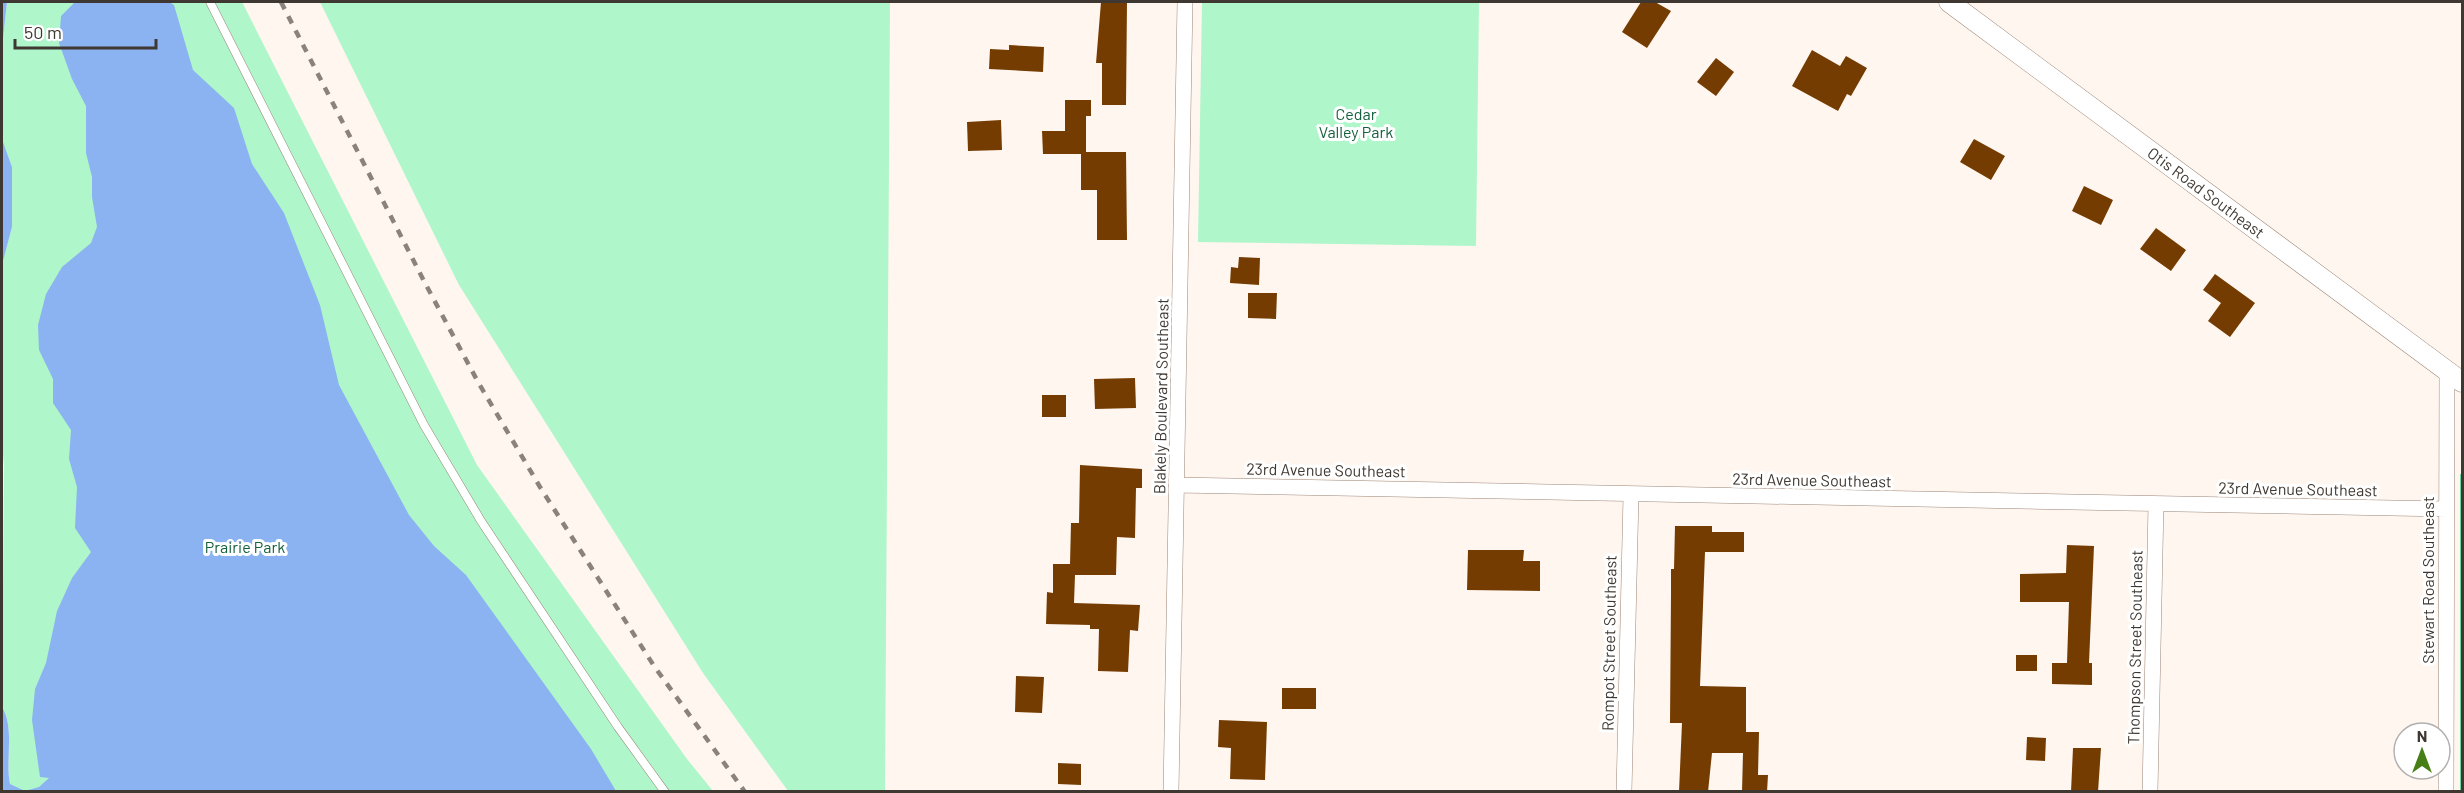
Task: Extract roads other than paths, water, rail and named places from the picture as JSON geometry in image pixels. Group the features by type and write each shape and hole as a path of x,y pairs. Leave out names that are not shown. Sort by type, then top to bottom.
{"street":[{"name":"Blakely Boulevard Southeast","path":"1171,792 1185,2"},
{"name":"Otis Road Southeast","path":"1949,2 2455,376"},
{"name":"Stewart Road Southeast","path":"2446,792 2446,509 2455,376"},
{"name":"23rd Avenue Southeast","path":"1177,485 2446,509"},
{"name":"Rompot Street Southeast","path":"1624,792 1631,495"},
{"name":"Thompson Street Southeast","path":"2150,792 2156,504"}],"lane":[{"path":"210,2 424,425 481,521 618,727 665,792"}],"water":[{"path":"2,2 7,2 2,48"},
{"name":"Prairie Park","path":"75,2 169,2 174,5 193,70 234,108 252,164 284,213 320,305 339,385 409,515 434,546 466,575 591,749 616,791 25,791 39,787 49,778 40,777 32,720 35,689 46,663 57,611 72,578 91,552 75,528 77,487 69,459 71,430 53,403 53,379 39,350 38,325 46,294 62,267 91,243 97,227 92,197 92,177 86,153 86,106 72,79 59,43 61,16"},
{"path":"2,139 12,167 12,227 2,265"},
{"path":"2,707 6,715 9,734 10,784 25,791 2,791"}],"railway":[{"path":"281,2 478,382 540,487 654,666 745,792"}],"park label":[{"name":"Cedar Valley Park","path":"1356,123"}]}
